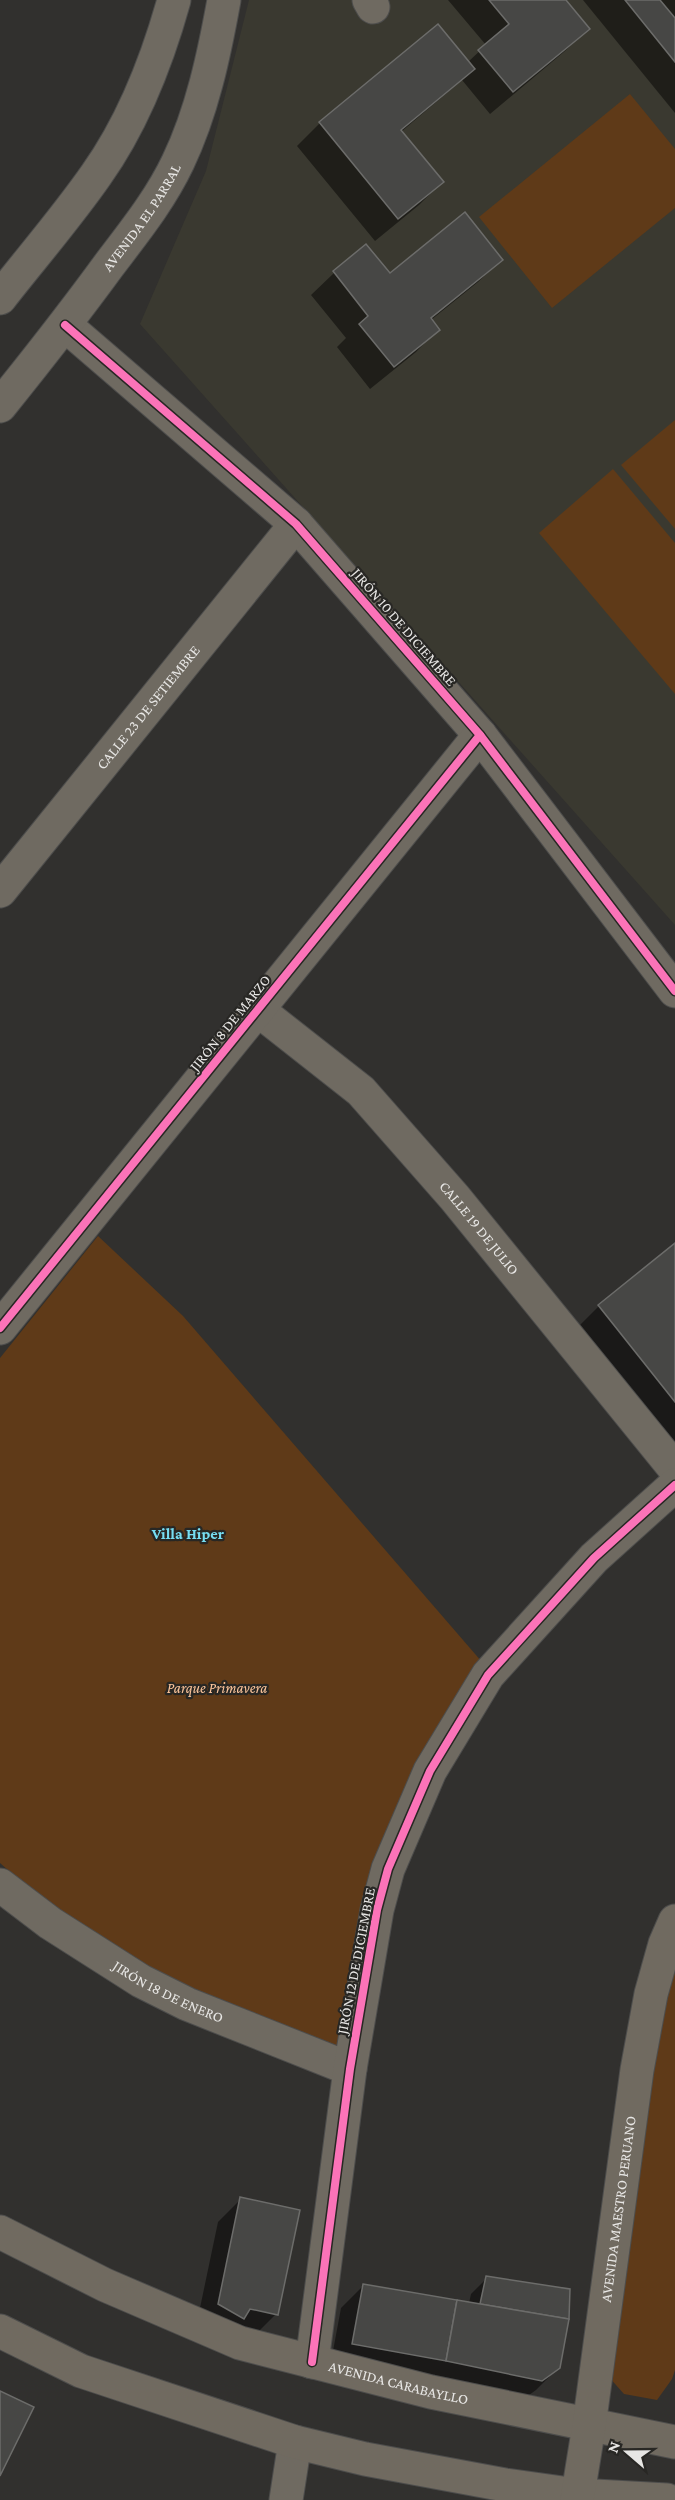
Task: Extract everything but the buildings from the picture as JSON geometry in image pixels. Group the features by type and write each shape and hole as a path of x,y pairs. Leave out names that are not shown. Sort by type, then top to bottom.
{"main road":[{"name":"AVENIDA MAESTRO PERUANO","path":"577,2498 589,2426 637,2070 651,1994 665,1944 675,1921"},
{"name":"AVENIDA CARABAYLLO","path":"0,2232 105,2285 240,2343 431,2392 675,2442"},
{"path":"0,2331 81,2372 295,2442 365,2459 577,2498 667,2500"},
{"path":"674,2500 675,2480"}],"street":[{"path":"0,298 97,174 128,122 154,65 174,0"},
{"name":"AVENIDA EL PARRAL","path":"0,406 65,325 149,212 178,162 199,108 224,0"},
{"name":"JIRÓN 10 DE DICIEMBRE","path":"65,325 296,524 480,735 675,992"},
{"name":"CALLE 23 DE SETIEMBRE","path":"0,891 296,524"},
{"name":"JIRÓN 8 DE MARZO","path":"0,1328 480,735"},
{"name":"CALLE 19 DE JULIO","path":"258,1010 361,1091 455,1198 675,1470"},
{"name":"JIRÓN 12 DE DICIEMBRE","path":"312,2362 350,2069 388,1869 430,1771 488,1675 594,1558 675,1485"},
{"name":"JIRÓN 18 DE ENERO","path":"0,1885 50,1923 141,1981 208,2013 350,2069"},
{"path":"286,2498 295,2442"}],"shaded area":[{"path":"249,0 675,0 675,925 140,324 206,171"}],"green space":[{"path":"630,94 675,149 675,208 552,308 479,217"},
{"path":"675,420 675,529 621,465"},
{"path":"613,469 675,543 675,694 539,533"},
{"name":"Parque Primavera","path":"98,1236 183,1316 482,1662 338,2053 146,1969 55,1912 0,1863 0,1358"},
{"path":"675,1959 675,2370 672,2379 657,2400 624,2394 608,2376 662,2002"}],"cycle path":[{"path":"65,325 296,524 480,735 675,991"},
{"path":"0,1328 480,735"},
{"path":"312,2362 350,2069 377,1910 388,1869 430,1771 488,1675 594,1558 675,1485"}],"district":[{"name":"Villa Hiper","path":"188,1533"}]}
